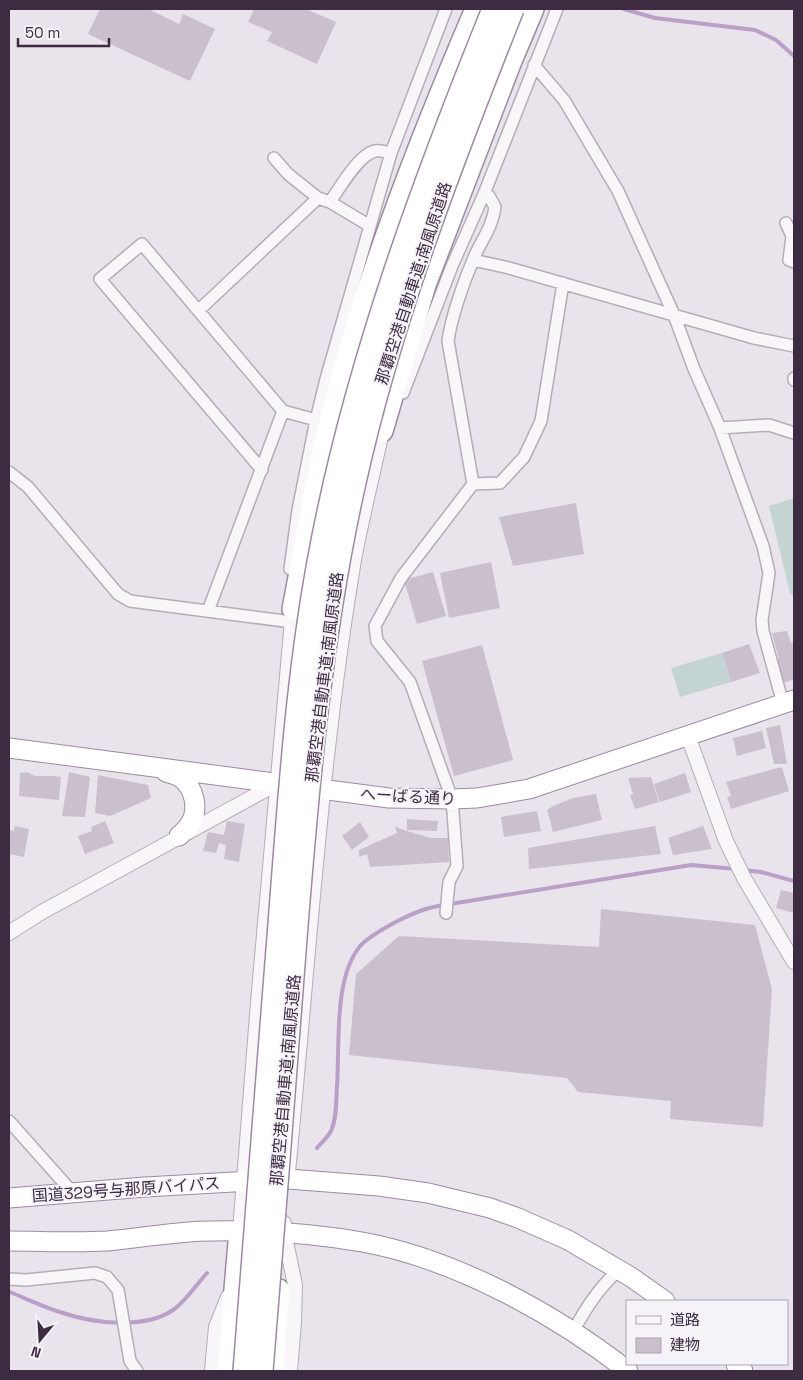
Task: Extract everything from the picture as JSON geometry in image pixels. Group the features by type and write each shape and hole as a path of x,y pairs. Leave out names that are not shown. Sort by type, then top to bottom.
{"highway":[{"path":"292,615 329,428 361,316 397,209 476,9"},
{"name":"那覇空港自動車道;南風原道路","path":"244,1371 288,805 302,661 322,541 349,418 399,255 446,126 493,9"},
{"name":"那覇空港自動車道;南風原道路","path":"262,1371 306,813 323,658 341,549 368,424 417,262 468,123 514,9"},
{"path":"382,431 425,285 533,9"},
{"name":"へーばる通り","path":"9,748 389,798 452,799 500,795 530,789 789,702"},
{"path":"159,769 181,778 191,790 196,803 190,824 180,836"},
{"name":"国道329号与那原バイパス","path":"9,1198 244,1180 288,1179 404,1189 490,1208 518,1218 568,1240 619,1270 664,1300"},
{"path":"9,1241 105,1241 209,1231 240,1240 284,1232 362,1242 399,1251 442,1265 506,1294 573,1332 628,1371"},
{"path":"273,1371 284,1232"},
{"path":"228,1371 240,1240"}],"street":[{"path":"290,1371 295,1285 284,1232 288,1179 324,789 354,560 382,431 393,421 452,266 484,194 556,9"},
{"path":"212,1371 216,1327 227,1302 232,1255 240,1240 292,615 288,592 298,510 316,420 390,153 443,10"},
{"path":"534,65 564,100 618,191 674,315 694,369 720,428 763,546 769,573 762,620 763,631 789,702"},
{"path":"330,202 367,154 374,151 390,153"},
{"path":"274,158 288,174 318,198 330,202 370,226"},
{"path":"474,484 448,341 449,328 473,260 493,221 496,207 489,196 484,194"},
{"path":"199,310 318,198"},
{"path":"786,223 792,236 789,260 794,262"},
{"path":"262,470 100,280 142,244 283,411 316,420"},
{"path":"473,260 509,268 754,338 794,346"},
{"path":"445,910 449,882 457,866 452,799 410,682 377,641 376,626 401,578 474,484 500,482 524,457 541,421 563,283"},
{"path":"208,611 283,411"},
{"path":"720,428 769,425 794,433"},
{"path":"9,472 28,487 118,594 130,601 208,611 292,615"},
{"path":"688,736 726,841 744,878 794,962"},
{"path":"9,933 42,912 278,783"},
{"path":"9,1121 73,1193"},
{"path":"573,1332 586,1308 619,1270"},
{"path":"9,1280 26,1280 95,1272 107,1277 118,1290 130,1361 137,1371"}],"shaded area":[{"path":"794,498 794,597 790,593 769,506"},
{"path":"722,653 731,682 680,697 671,668"}],"building":[{"path":"100,9 148,9 179,24 183,14 215,29 190,81 88,34"},
{"path":"254,9 306,9 336,22 317,64 267,41 272,32 248,22"},
{"path":"576,503 584,554 513,566 499,517"},
{"path":"491,562 500,608 449,618 440,573"},
{"path":"433,572 446,616 417,624 404,580"},
{"path":"787,631 791,643 794,642 794,679 783,683 776,660 779,659 772,633"},
{"path":"749,644 760,673 731,682 722,653"},
{"path":"482,645 513,760 454,776 422,661"},
{"path":"780,725 787,764 774,764 766,728"},
{"path":"762,731 766,748 737,756 733,738"},
{"path":"782,767 789,791 731,809 727,797 731,796 726,782"},
{"path":"27,772 35,776 61,777 59,800 19,796 20,773"},
{"path":"69,772 90,777 85,817 62,816"},
{"path":"685,773 691,792 660,802 654,784"},
{"path":"98,775 148,785 151,798 110,816 95,813"},
{"path":"651,777 659,802 635,809 630,795 633,794 628,778"},
{"path":"596,794 602,820 553,832 547,810 573,798"},
{"path":"537,811 541,831 504,837 501,817"},
{"path":"407,819 438,821 437,831 407,830"},
{"path":"105,821 114,843 85,854 78,836 92,831 91,827"},
{"path":"227,821 245,824 239,862 224,859 226,845 219,843 216,853 203,851 208,832 224,835"},
{"path":"360,822 369,837 352,850 342,836"},
{"path":"15,826 29,829 24,857 9,854 9,830 14,831"},
{"path":"395,826 430,838 448,838 449,862 370,867 367,854 359,857 359,850 397,833"},
{"path":"655,826 661,854 529,869 528,848"},
{"path":"703,826 712,849 673,855 668,838"},
{"path":"781,890 794,893 794,913 776,908"},
{"path":"601,909 755,925 772,989 763,1127 670,1119 671,1101 578,1092 567,1078 349,1055 356,974 399,936 599,947"}],"waterway":[{"path":"624,9 655,18 755,30 776,40 794,56"},
{"path":"317,1148 330,1133 333,1126 336,1103 340,1012 346,975 352,959 361,945 376,933 409,916 438,906 691,865 736,869"},
{"path":"743,870 761,872 794,881"},
{"path":"10,1292 47,1308 73,1316 117,1323 133,1322 161,1316 173,1310 187,1298 207,1273"}]}
